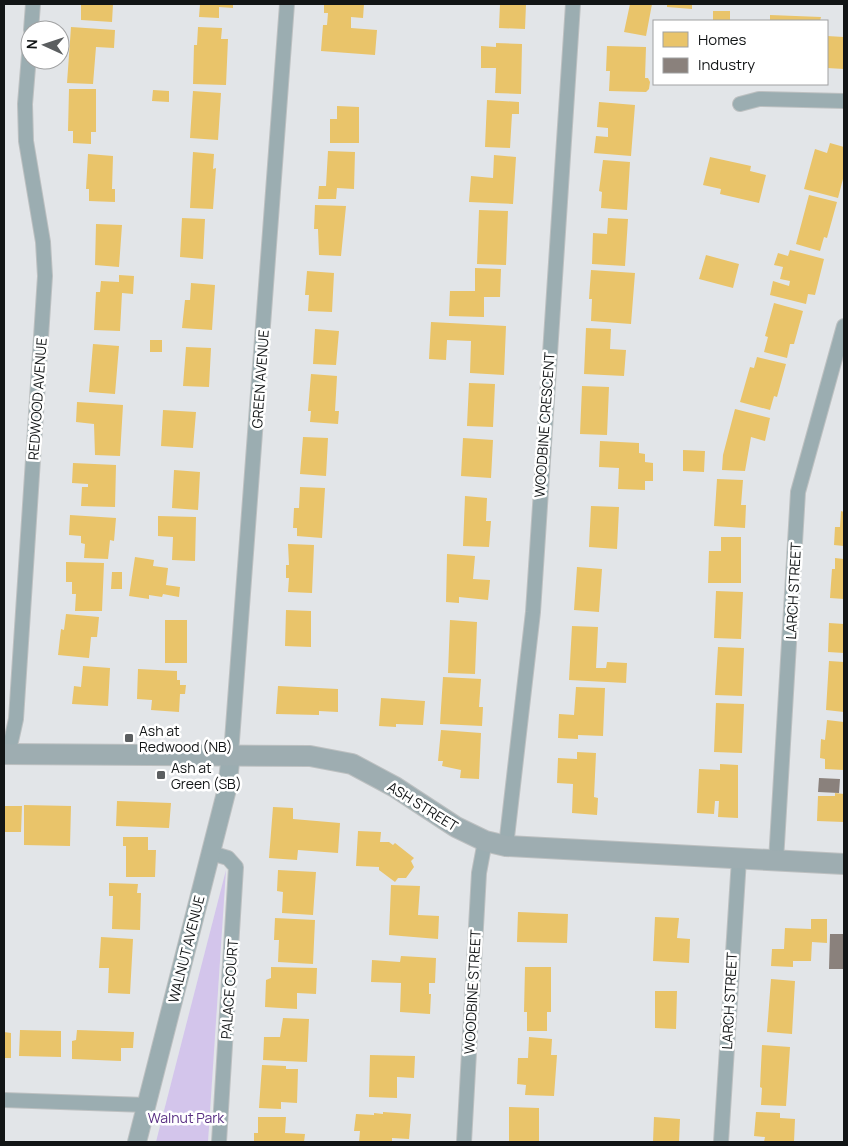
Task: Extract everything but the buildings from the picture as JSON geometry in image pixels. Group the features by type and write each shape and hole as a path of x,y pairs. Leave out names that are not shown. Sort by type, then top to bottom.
{"main road":[{"name":"ASH STREET","path":"6,754 310,756 352,764 395,787 456,827 485,841 506,846 844,864"}],"street":[{"path":"32,20 33,4"},
{"name":"GREEN AVENUE","path":"231,754 287,4"},
{"name":"WOODBINE CRESCENT","path":"506,846 533,612 572,4"},
{"name":"REDWOOD AVENUE","path":"6,754 16,719 45,276 42,242 26,141 25,104 28,70"},
{"path":"740,104 759,99 844,101"},
{"name":"LARCH STREET","path":"776,861 798,492 844,326"},
{"name":"WALNUT AVENUE","path":"136,1142 227,789 231,754"},
{"name":"WOODBINE STREET","path":"464,1142 479,873 485,841"},
{"name":"PALACE COURT","path":"211,853 228,858 236,866 219,1142"},
{"name":"LARCH STREET","path":"721,1142 739,859"},
{"path":"4,1100 146,1104"}],"green space":[{"name":"Walnut Park","path":"226,870 208,1142 156,1142 158,1134"}],"place":[{"name":"Ash at Redwood (NB)","path":"129,738"},
{"name":"Ash at Green (SB)","path":"161,775"}]}
